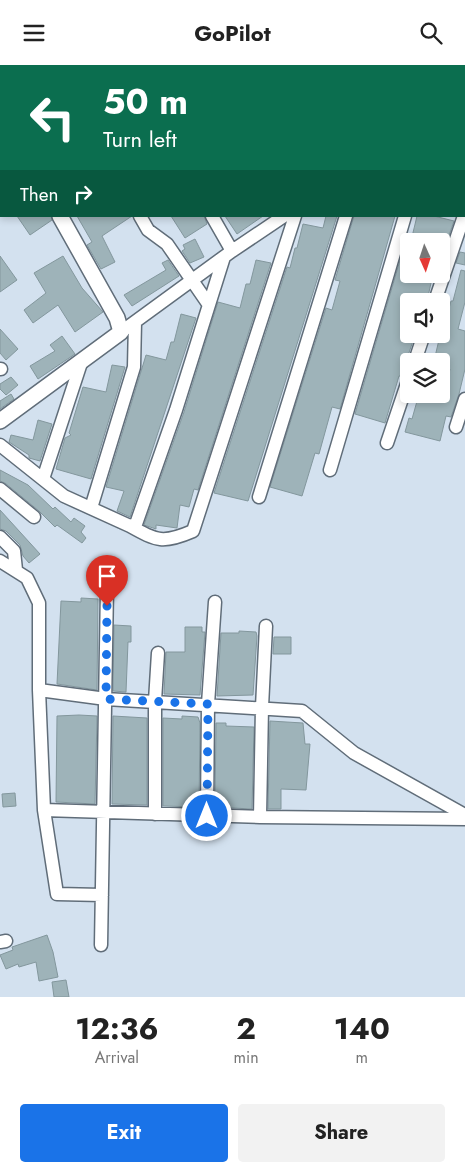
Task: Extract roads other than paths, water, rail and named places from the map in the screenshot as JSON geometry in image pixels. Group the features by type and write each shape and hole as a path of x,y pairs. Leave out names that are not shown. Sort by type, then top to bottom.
{"street":[{"path":"61,217 117,318 121,332"},
{"path":"141,217 148,230 166,244 193,279 209,305"},
{"path":"130,526 137,523 176,410 209,305 228,254 212,217"},
{"path":"0,421 193,279 283,217"},
{"path":"0,445 64,495 155,540 176,539 193,531 295,217"},
{"path":"258,497 346,217"},
{"path":"330,470 405,217"},
{"path":"438,293 464,217"},
{"path":"91,508 134,367 135,322"},
{"path":"43,479 82,360"},
{"path":"456,427 465,399"},
{"path":"387,443 401,403"},
{"path":"0,489 34,517"},
{"path":"0,537 14,551 16,570"},
{"path":"0,561 27,578 39,603 39,690 44,810 57,894 102,895"},
{"path":"101,945 107,587"},
{"path":"207,816 208,704 215,602"},
{"path":"260,817 266,626"},
{"path":"155,814 155,701 158,653"},
{"path":"39,690 106,699 262,707 302,711 354,753 465,817"},
{"path":"44,810 260,817 465,817"}]}
